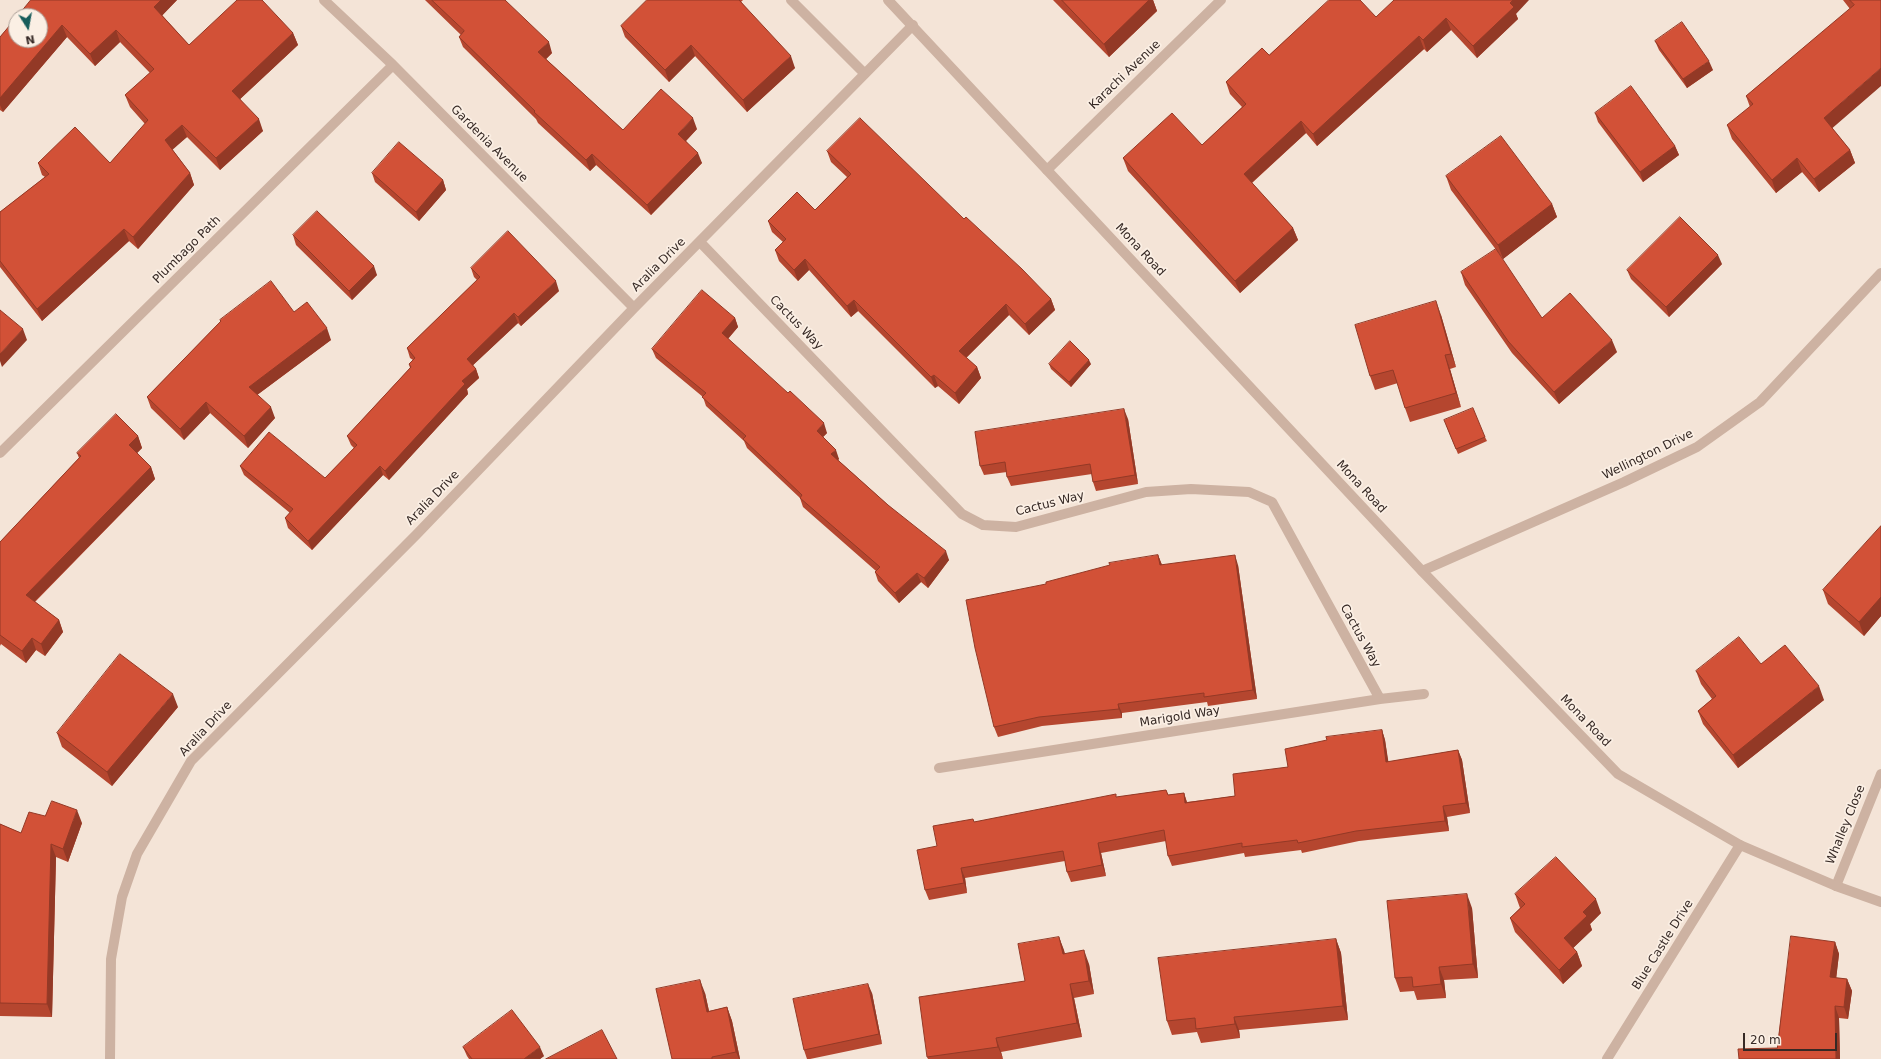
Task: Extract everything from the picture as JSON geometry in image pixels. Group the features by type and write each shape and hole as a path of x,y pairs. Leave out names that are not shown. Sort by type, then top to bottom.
{"street":[{"name":"Gardenia Avenue","path":"324,0 393,65 634,308"},
{"path":"791,0 864,73"},
{"name":"Mona Road","path":"888,0 1422,571 1618,774 1740,845 1836,886 1881,902"},
{"name":"Karachi Avenue","path":"1047,170 1221,0"},
{"name":"Aralia Drive","path":"110,1059 111,959 122,897 137,854 191,761 416,535 634,308 913,25"},
{"name":"Plumbago Path","path":"0,453 393,65"},
{"name":"Cactus Way","path":"700,242 962,514 983,525 1016,527 1146,492 1191,489 1249,492 1272,502 1380,699"},
{"name":"Wellington Drive","path":"1422,571 1624,482 1697,447 1760,402 1881,273"},
{"name":"Marigold Way","path":"940,768 1380,699 1424,694"},
{"name":"Whalley Close","path":"1836,886 1881,774"},
{"name":"Blue Castle Drive","path":"1607,1059 1740,845"}],"building":[{"path":"31,0 161,0 154,7 189,45 237,0 262,0 293,33 232,91 259,119 216,158 182,125 165,140 190,173 133,237 124,229 37,309 0,261 0,212 49,174 38,163 75,127 110,163 148,120 125,95 154,69 116,30 90,54 62,25 48,41 48,8 24,8"},
{"path":"432,0 505,0 549,42 538,52 623,130 661,89 693,118 678,134 698,153 647,205 592,154 586,160 534,112 535,111 459,37 464,31"},
{"path":"647,0 739,0 791,56 743,100 691,45 665,70 621,26"},
{"path":"1062,0 1149,0 1104,44"},
{"path":"1329,0 1360,0 1376,17 1394,0 1513,0 1510,3 1514,7 1473,46 1446,18 1423,40 1419,36 1313,134 1301,121 1244,174 1293,228 1235,281 1123,158 1172,113 1202,145 1246,104 1226,82 1262,48 1269,55"},
{"path":"1850,0 1881,0 1881,68 1824,118 1850,150 1814,179 1797,158 1772,180 1727,125 1753,104 1746,96 1854,5"},
{"path":"1682,22 1709,61 1683,79 1655,41"},
{"path":"8,28 8,48 42,48 0,98 0,37"},
{"path":"1631,86 1675,146 1640,172 1595,113"},
{"path":"860,118 964,219 966,217 1022,269 1051,299 1025,324 1006,304 959,351 977,367 955,393 934,375 931,377 854,300 847,306 805,259 794,270 775,250 786,239 768,221 797,192 815,210 851,174 827,151"},
{"path":"1501,136 1552,204 1498,245 1446,176"},
{"path":"399,142 443,180 416,212 372,173"},
{"path":"317,211 374,266 349,291 293,235"},
{"path":"1680,217 1718,255 1666,307 1627,270"},
{"path":"508,231 556,281 518,317 514,313 467,359 476,369 462,381 465,384 385,471 380,466 308,541 285,518 293,509 240,466 269,432 325,478 357,445 347,436 411,367 409,364 415,358 407,348 480,277 471,268"},
{"path":"1496,249 1542,318 1570,293 1612,340 1554,392 1508,341 1461,272"},
{"path":"271,281 294,312 307,302 327,328 249,387 271,407 244,436 206,402 180,429 147,397 221,321 220,320"},
{"path":"702,290 735,318 722,333 788,393 790,391 824,423 817,431 836,450 831,454 888,505 946,551 924,578 917,573 895,593 875,572 880,567 800,498 802,495 743,439 746,436 702,397 706,393 652,349"},
{"path":"1436,301 1451,354 1445,355 1456,393 1405,408 1393,370 1370,376 1355,325"},
{"path":"0,310 23,329 0,354"},
{"path":"1070,341 1089,360 1069,382 1049,364"},
{"path":"1473,408 1485,437 1456,449 1444,420"},
{"path":"1124,409 1135,475 1093,482 1090,464 1007,477 1005,462 980,466 975,432"},
{"path":"116,414 138,436 129,445 151,467 26,595 59,620 41,644 32,638 22,651 0,635 0,542 81,456 77,453"},
{"path":"1881,526 1881,597 1859,622 1823,590"},
{"path":"1158,555 1160,565 1235,555 1253,690 1204,697 1204,693 1118,704 1119,709 1039,717 994,727 975,648 966,600 1046,584 1046,582 1110,565 1109,563"},
{"path":"1739,637 1761,664 1785,645 1819,686 1733,755 1698,711 1716,696 1696,671"},
{"path":"120,654 173,694 107,772 57,733"},
{"path":"1382,730 1386,762 1458,750 1466,803 1443,806 1445,821 1356,831 1298,843 1297,840 1242,847 1242,843 1168,856 1164,830 1098,843 1102,865 1067,872 1063,851 961,868 964,883 925,890 917,850 937,846 933,826 973,819 974,822 1116,794 1116,797 1166,790 1168,795 1184,793 1185,803 1235,796 1233,774 1288,767 1285,749 1327,740 1326,737"},
{"path":"52,801 77,810 63,849 51,844 47,1004 0,1003 0,824 21,833 29,812 45,816"},
{"path":"1556,857 1596,899 1583,912 1587,916 1564,938 1577,952 1559,970 1510,918 1525,904 1515,894"},
{"path":"1467,894 1473,964 1439,967 1441,984 1413,987 1412,977 1395,978 1387,901"},
{"path":"1791,936 1835,942 1830,977 1847,979 1844,1007 1835,1006 1836,1059 1739,1059 1738,1049 1777,1048"},
{"path":"1059,937 1063,954 1084,950 1089,981 1070,984 1077,1023 996,1038 998,1047 927,1057 919,997 1025,981 1018,944"},
{"path":"1336,939 1343,1006 1234,1017 1235,1024 1196,1029 1195,1018 1167,1021 1158,958"},
{"path":"700,980 707,1012 727,1007 736,1052 712,1057 712,1059 672,1059 656,989"},
{"path":"868,984 879,1034 804,1050 793,999"},
{"path":"512,1010 540,1047 524,1059 472,1059 463,1047"},
{"path":"602,1030 617,1059 546,1059"}]}
